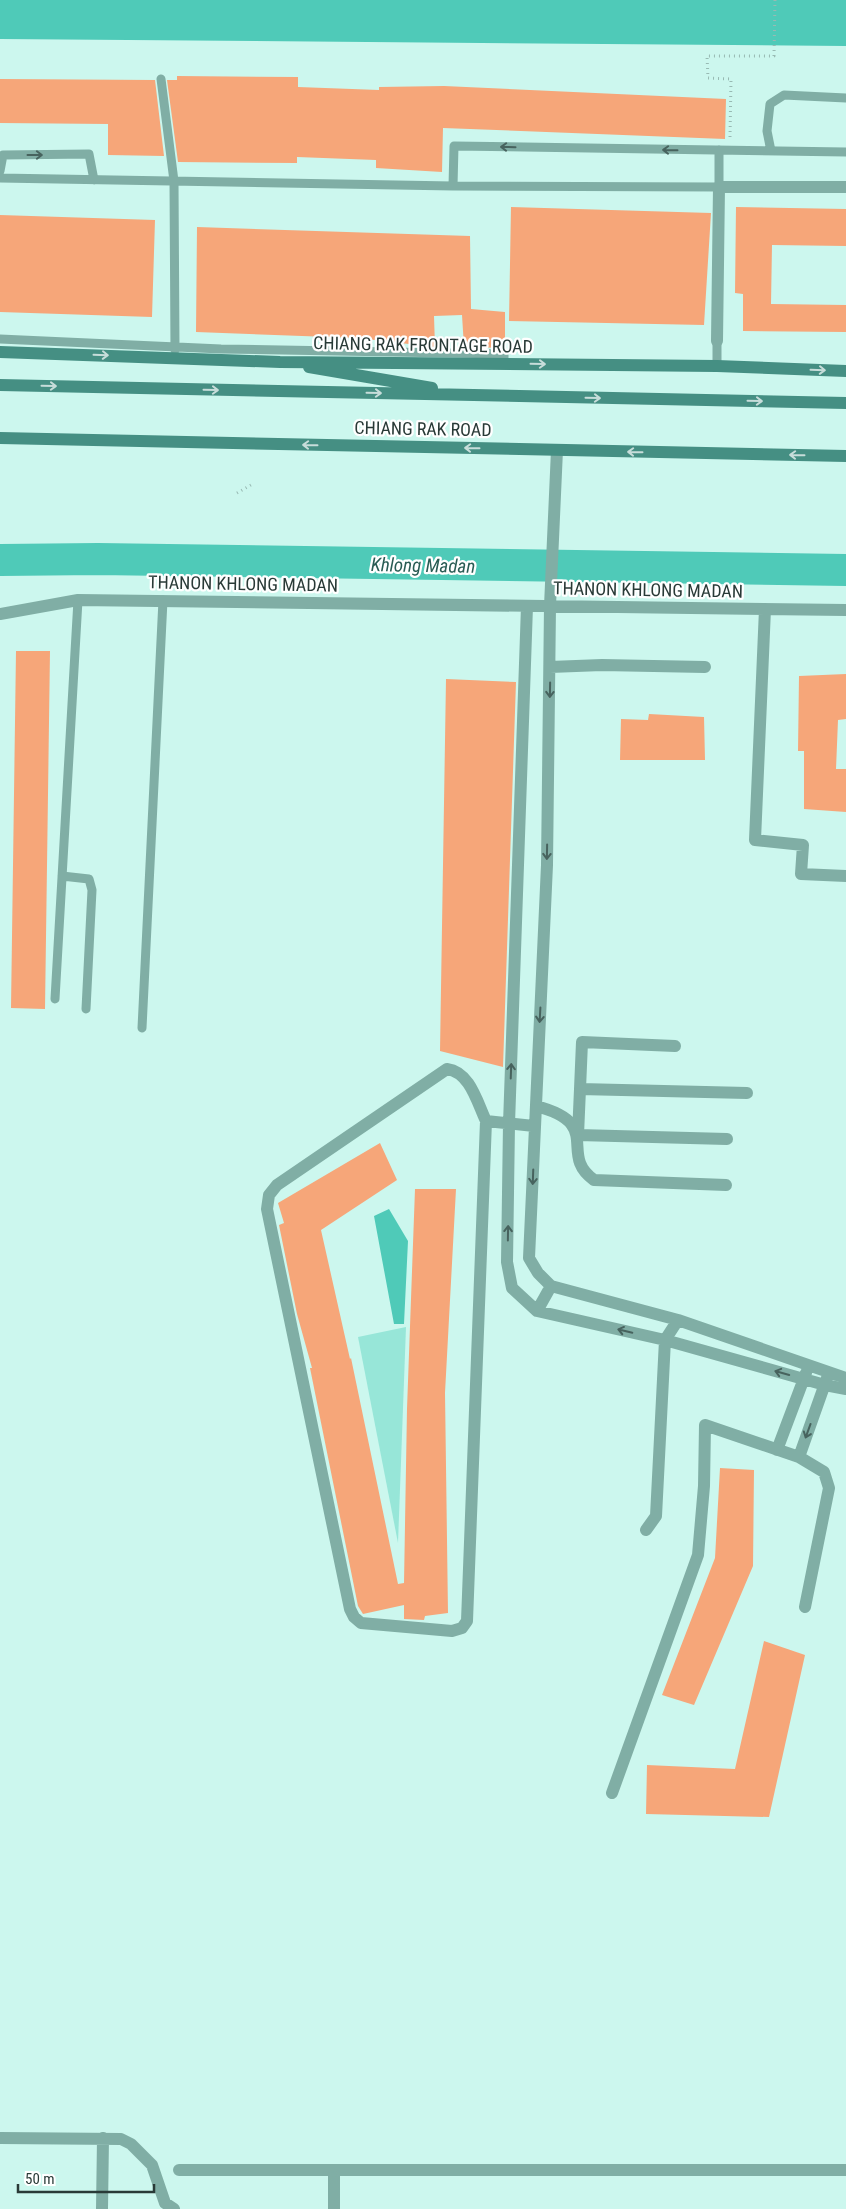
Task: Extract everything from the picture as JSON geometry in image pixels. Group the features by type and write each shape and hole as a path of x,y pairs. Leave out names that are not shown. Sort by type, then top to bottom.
{"main road":[{"name":"CHIANG RAK FRONTAGE ROAD","path":"0,352 175,352 280,362 716,366 846,371"},
{"path":"280,362 378,380 492,396"},
{"name":"CHIANG RAK ROAD","path":"0,385 846,403"},
{"name":"CHIANG RAK ROAD","path":"0,438 846,456"}],"street":[{"path":"717,341 719,187 846,187"},
{"path":"558,450 550,600 547,865 529,1258 538,1273 551,1286 678,1320 846,1378"},
{"name":"THANON KHLONG MADAN","path":"0,614 78,600 527,606 550,600 765,609 846,610"},
{"path":"527,606 509,1124 507,1262 512,1288 537,1311 665,1340 802,1379 846,1389"},
{"path":"765,609 754,840 804,844 801,874 846,876"},
{"path":"550,667 602,665 705,667"},
{"path":"675,1046 582,1042 578,1135 580,1165 583,1173 594,1180 726,1185"},
{"path":"447,1069 456,1070 464,1075 486,1121 467,1621 462,1628 452,1631 361,1623 354,1617 350,1609 267,1209 269,1195 277,1185 447,1069"},
{"path":"580,1089 747,1093"},
{"path":"536,1106 565,1117 572,1123 578,1135"},
{"path":"486,1121 534,1126"},
{"path":"578,1135 728,1139"},
{"path":"507,1262 529,1258"},
{"path":"537,1311 551,1286"},
{"path":"646,1530 656,1516 665,1340 678,1320"},
{"path":"777,1450 802,1379 810,1365"},
{"path":"799,1458 829,1371"},
{"path":"612,1793 698,1555 704,1486 705,1425 799,1458 824,1472 829,1488 805,1607"},
{"path":"0,2138 121,2139 131,2144 152,2165 166,2207"},
{"path":"102,2209 103,2138"},
{"path":"179,2170 846,2170"},
{"path":"334,2170 334,2209"}],"lane":[{"path":"161,79 174,181 175,352"},
{"path":"771,151 767,130 770,104 784,96 846,98"},
{"path":"453,186 454,146 846,152"},
{"path":"0,178 453,186 719,187 719,150"},
{"path":"0,171 3,155 89,154 94,180"},
{"path":"0,339 175,352 221,349 504,354 504,364"},
{"path":"716,366 717,341"},
{"path":"55,999 78,600"},
{"path":"142,1028 163,600"},
{"path":"62,876 89,879 92,890 86,1009"}],"path":[{"path":"738,151 737,139 730,139 731,79 708,78 707,56 774,56 775,0"},
{"path":"237,493 251,485"}],"shaded area":[{"path":"0,0 846,0 846,46 0,39"},
{"path":"389,1209 408,1241 404,1324 394,1324 374,1216"},
{"path":"406,1327 398,1543 358,1337"}],"building":[{"path":"177,76 298,77 298,87 379,90 379,87 444,86 726,99 725,139 443,128 442,172 376,168 376,160 297,157 297,163 178,162 167,80 177,80"},
{"path":"0,79 155,80 164,156 108,155 108,124 0,123"},
{"path":"511,207 711,213 704,325 509,321"},
{"path":"736,207 846,209 846,246 772,245 771,304 846,305 846,332 743,331 743,294 735,293"},
{"path":"0,215 155,220 152,317 0,312"},
{"path":"197,227 470,236 471,309 505,312 505,348 464,347 462,315 434,316 435,347 357,338 196,332"},
{"path":"16,651 50,651 45,1009 11,1008"},
{"path":"846,674 846,719 838,720 836,769 846,769 846,812 804,809 804,751 798,751 799,676"},
{"path":"446,679 516,682 503,1067 440,1051"},
{"path":"649,714 704,717 705,760 620,760 621,719 648,720"},
{"path":"380,1143 397,1180 321,1230 351,1358 398,1584 404,1583 407,1409 415,1189 456,1189 445,1393 448,1613 425,1616 424,1620 404,1619 404,1605 363,1614 358,1606 310,1368 312,1368 297,1314 279,1225 284,1223 278,1203"},
{"path":"720,1468 754,1470 753,1566 694,1705 662,1695 715,1558"},
{"path":"764,1641 805,1655 769,1817 646,1814 647,1765 735,1769"}],"waterway":[{"name":"Khlong Madan","path":"0,560 98,559 846,570"}]}
